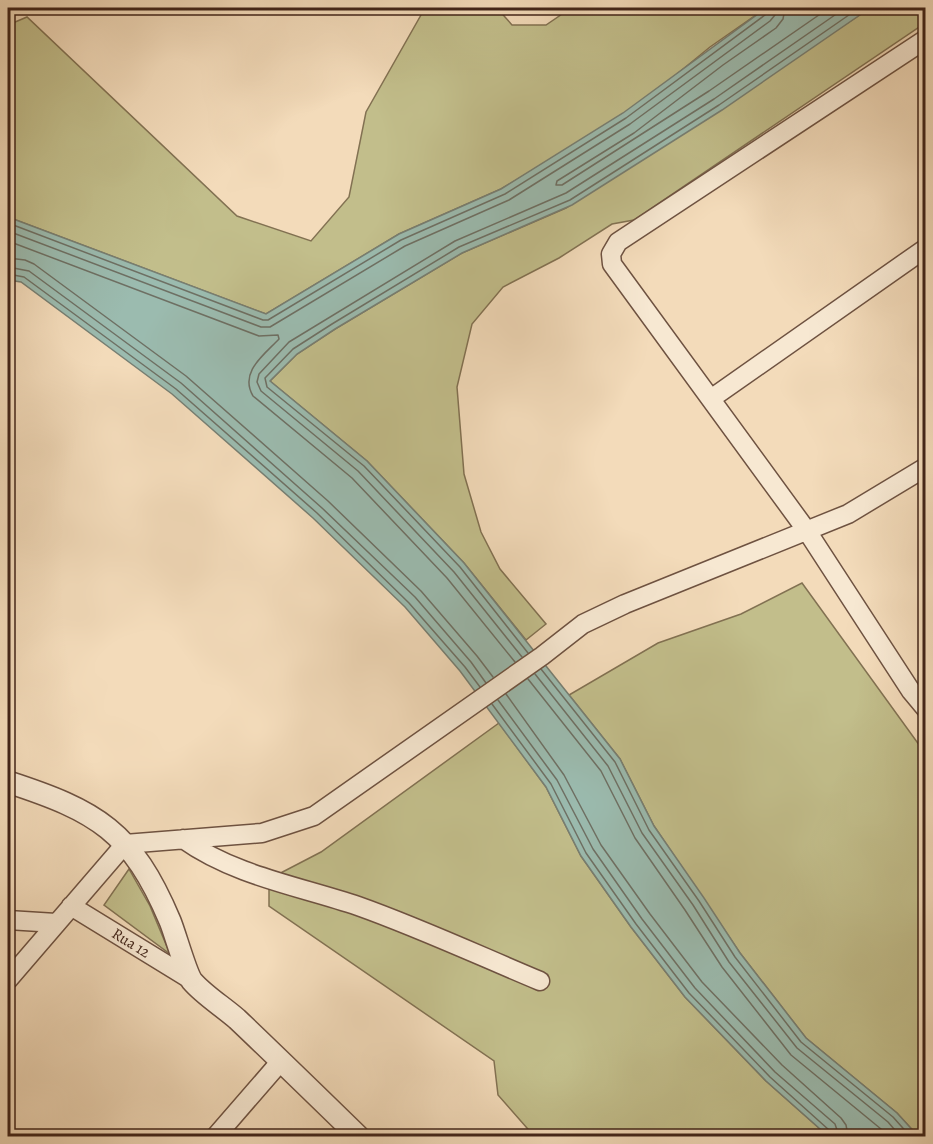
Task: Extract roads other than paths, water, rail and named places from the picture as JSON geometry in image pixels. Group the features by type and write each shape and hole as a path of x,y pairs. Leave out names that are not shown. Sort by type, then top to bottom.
{"street":[{"path":"926,39 618,242 611,254 612,264 918,686 926,709"},
{"path":"712,399 926,248"},
{"path":"8,980 125,844 262,833 314,816 542,656 583,624 626,604 848,514 926,467"},
{"path":"8,782 49,796 90,815 125,844 150,879 165,909 190,979 281,1061 358,1137"},
{"path":"183,839 204,854 222,862 279,883 339,899 385,916 540,981"},
{"name":"Rua 12","path":"71,906 190,979"},
{"path":"8,920 56,923"},
{"path":"216,1137 281,1061"}],"water":[{"path":"766,8 870,8 722,110 572,205 462,253 297,354 270,381 367,461 464,563 620,759 654,826 740,953 806,1038 897,1113 918,1136 828,1136 766,1081 685,997 631,927 581,856 546,787 460,671 405,607 313,518 172,394 21,282 8,280 8,217 266,314 399,234 501,189 623,113"}]}
